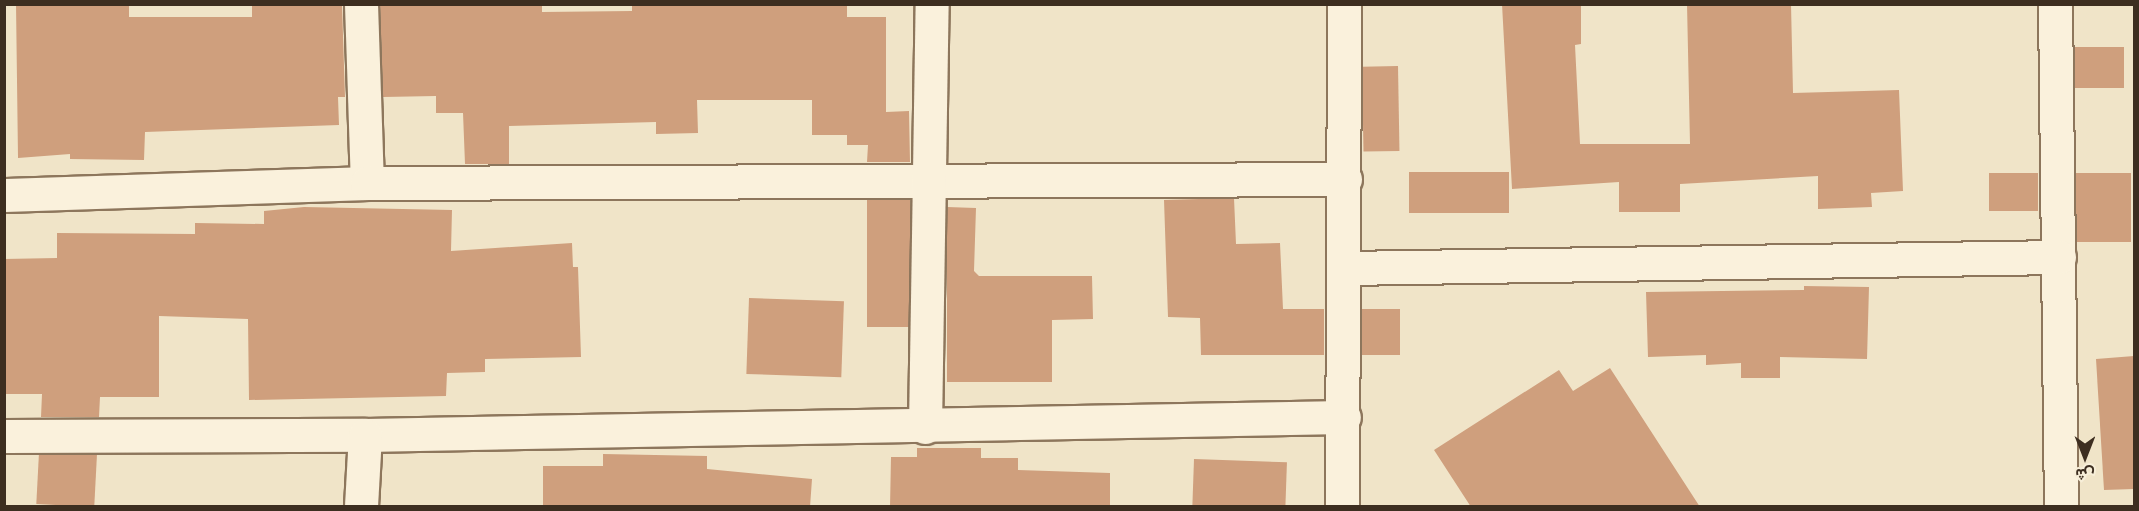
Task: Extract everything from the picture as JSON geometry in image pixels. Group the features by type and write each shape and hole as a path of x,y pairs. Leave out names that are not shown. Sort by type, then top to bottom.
{"street":[{"path":"361,4 367,183"},
{"path":"925,427 932,4"},
{"path":"1342,507 1344,4"},
{"path":"2055,4 2061,507"},
{"path":"4,195 367,183 1345,179"},
{"path":"1344,268 2059,257"},
{"path":"4,436 365,435 925,427 1344,417"},
{"path":"361,507 365,435"}],"building":[{"path":"16,4 129,4 129,17 252,17 252,4 342,4 345,97 338,97 339,125 145,132 144,160 70,159 70,154 18,158"},
{"path":"380,4 542,4 542,12 632,11 632,4 847,4 847,17 886,17 886,112 909,111 910,162 867,162 868,145 847,145 847,135 812,135 812,100 697,100 698,133 656,134 656,122 509,126 509,164 465,164 463,113 436,113 436,96 383,97"},
{"path":"1502,4 1581,4 1581,44 1575,45 1580,144 1690,144 1687,4 1791,4 1793,93 1899,90 1903,191 1871,193 1872,207 1818,209 1818,176 1680,184 1680,212 1619,212 1619,182 1512,189"},
{"path":"2075,47 2124,47 2124,88 2075,88"},
{"path":"1398,66 1399,151 1363,152 1362,67"},
{"path":"1409,172 1509,172 1509,213 1409,213"},
{"path":"1989,173 2038,173 2038,211 1989,211"},
{"path":"2076,173 2131,173 2131,242 2076,242"},
{"path":"1234,198 1236,244 1280,243 1283,309 1324,309 1324,355 1201,355 1200,318 1168,317 1164,200"},
{"path":"867,200 910,200 910,327 867,327"},
{"path":"304,207 452,210 451,251 572,243 573,267 578,267 581,357 485,359 485,372 447,373 446,396 249,400 248,319 159,316 159,397 100,397 99,417 41,417 42,394 4,394 4,259 57,258 57,233 195,234 195,223 264,224 264,211"},
{"path":"947,207 976,208 974,271 979,276 1092,276 1093,319 1052,320 1052,382 947,382"},
{"path":"1804,286 1869,287 1867,359 1780,357 1780,378 1741,378 1741,363 1706,365 1706,355 1648,357 1646,292 1804,290"},
{"path":"749,298 844,301 841,377 746,374"},
{"path":"1362,309 1400,309 1400,355 1362,355"},
{"path":"2134,356 2134,489 2104,490 2096,359"},
{"path":"1610,368 1700,507 1471,507 1434,450 1559,370 1573,391"},
{"path":"917,448 981,448 981,458 1018,458 1018,470 1110,473 1110,507 890,507 891,457 917,457"},
{"path":"39,451 97,454 94,506 36,504"},
{"path":"603,454 707,456 707,469 812,479 810,507 543,507 543,466 603,466"},
{"path":"1194,459 1287,462 1285,506 1192,506"}]}
